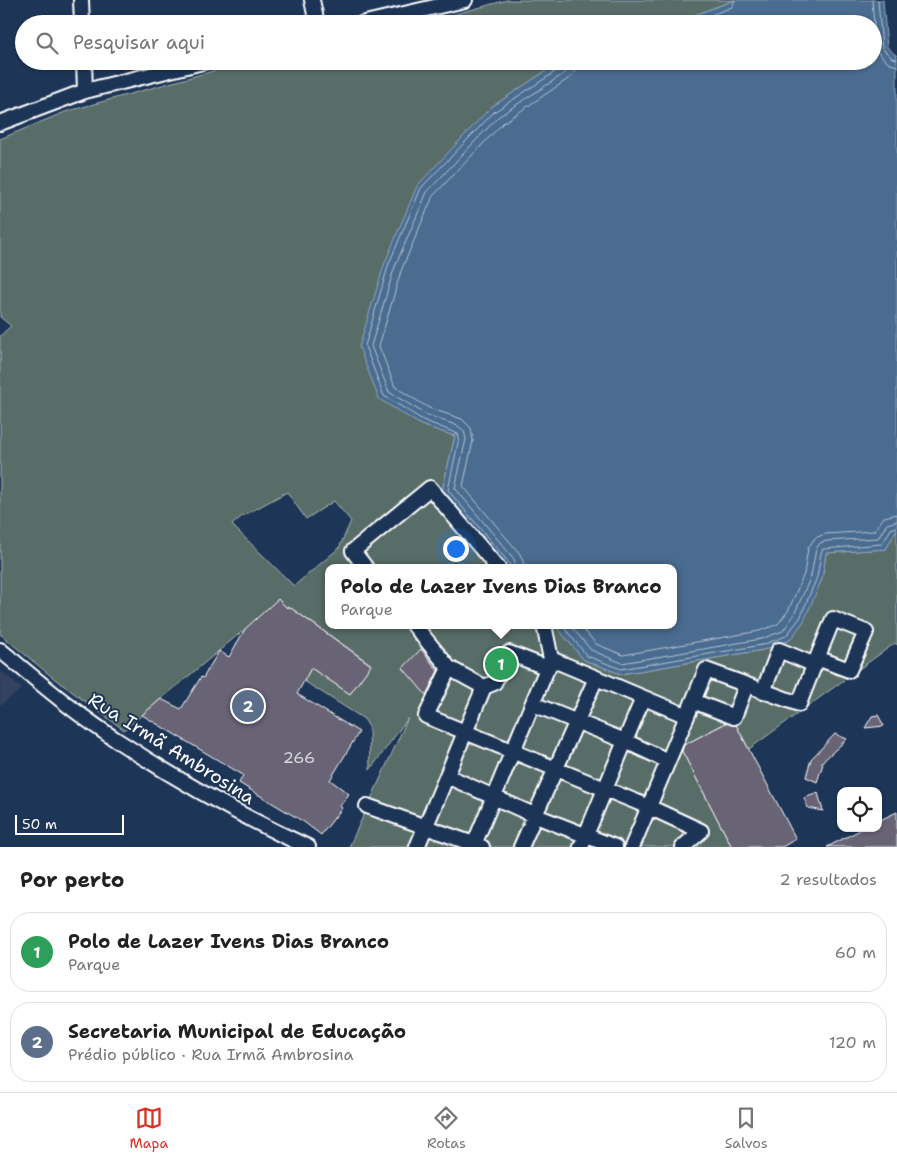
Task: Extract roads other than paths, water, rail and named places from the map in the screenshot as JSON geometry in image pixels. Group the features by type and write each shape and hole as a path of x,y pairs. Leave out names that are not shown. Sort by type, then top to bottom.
{"street":[{"path":"82,0 82,15"},
{"path":"312,0 316,15"},
{"path":"400,15 465,0"},
{"path":"84,70 85,92"},
{"path":"0,123 85,92 172,70"},
{"path":"363,564 353,551 430,488 495,564"},
{"path":"417,629 449,668 484,687"},
{"path":"367,806 477,846 494,797 549,664 545,629"},
{"name":"Rua Irmã Ambrosina","path":"0,650 72,708 117,741 243,816 308,847"},
{"path":"632,847 706,670 746,686 763,692 800,704 816,662 779,650 763,692"},
{"path":"417,847 484,687 494,683 509,653 596,678 687,716"},
{"path":"449,668 426,716 605,788 701,831 683,847"},
{"path":"521,847 596,678"},
{"path":"693,701 734,717 746,686"},
{"path":"583,841 643,698"},
{"path":"532,704 625,741 668,761"},
{"path":"446,776 536,816 583,841 615,847"}],"water":[{"path":"735,0 883,0 887,47 897,56 897,529 886,549 826,553 822,579 804,621 790,640 763,650 621,674 584,660 558,629 677,629 677,564 504,564 442,491 455,436 421,425 379,399 359,347 384,265 417,186 490,108 547,70 882,70 882,15 694,15"}],"place":[{"name":"Polo de Lazer Ivens Dias Branco","path":"501,664"},
{"name":"Secretaria Municipal de Educação","path":"248,706"}]}
